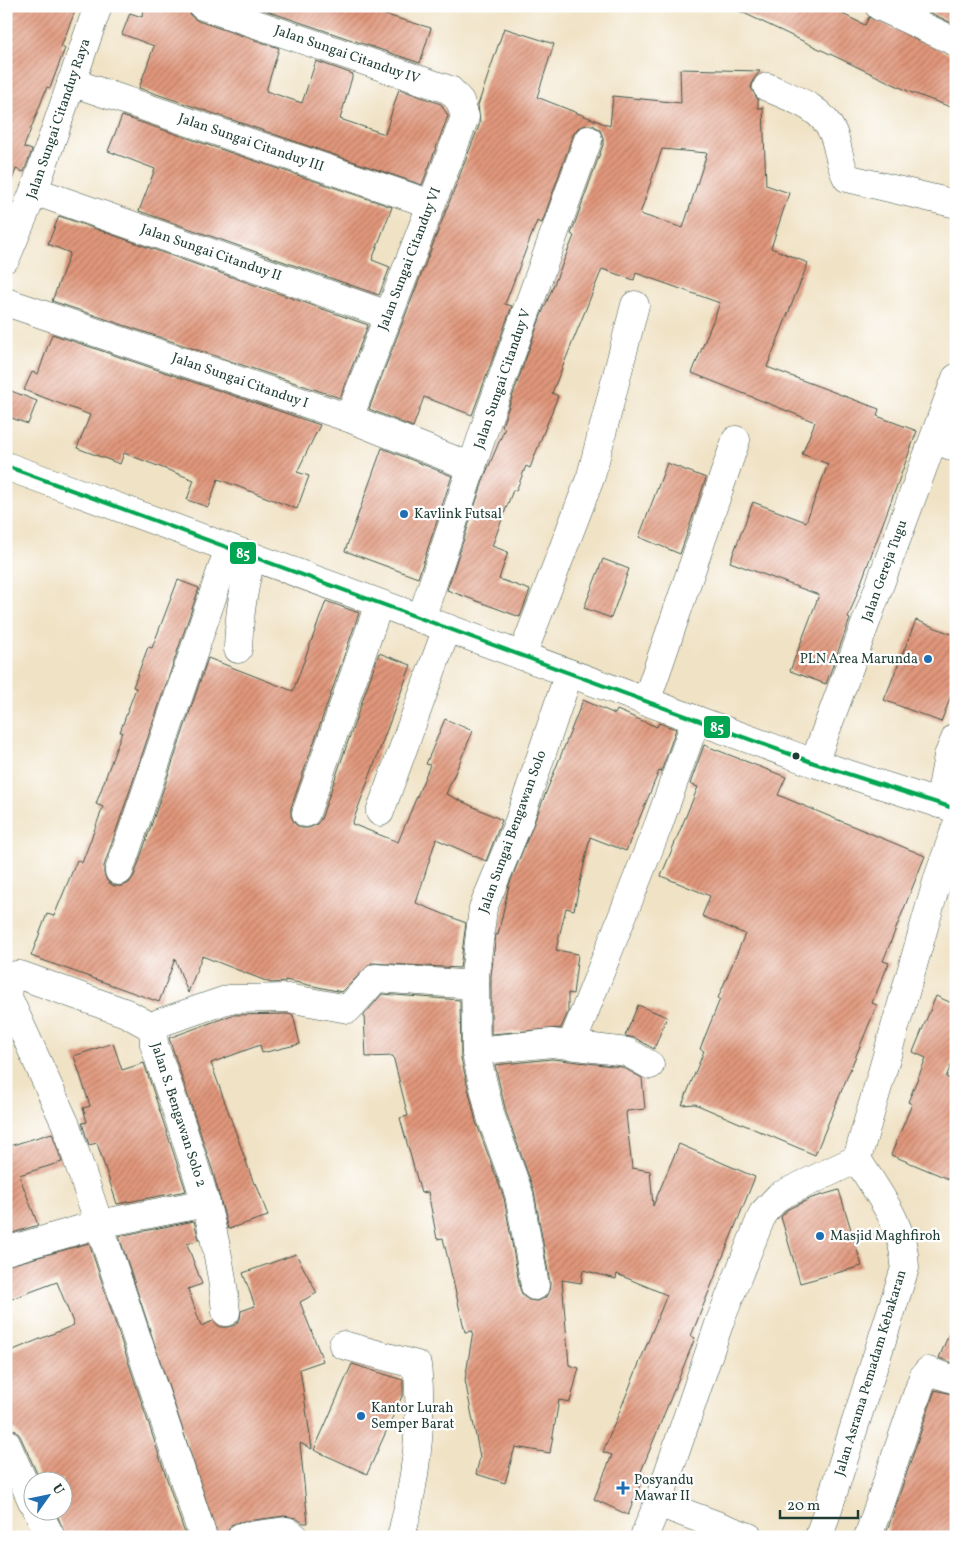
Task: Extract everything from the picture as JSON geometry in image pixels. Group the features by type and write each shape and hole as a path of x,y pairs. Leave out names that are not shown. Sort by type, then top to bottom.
{"street":[{"name":"Jalan Sungai Citanduy Raya","path":"6,258 34,191 98,6"},
{"name":"Jalan Sungai Citanduy IV","path":"203,6 450,90 460,101"},
{"path":"879,6 956,42"},
{"name":"Jalan Sungai Citanduy III","path":"71,82 431,204"},
{"path":"767,87 813,108 826,121 833,134 842,170 848,178 956,204"},
{"name":"Jalan Sungai Citanduy VI","path":"349,418 465,117 460,101"},
{"name":"Jalan Sungai Citanduy V","path":"421,619 472,467 588,140"},
{"name":"Jalan Sungai Citanduy II","path":"34,191 388,315"},
{"name":"Jalan Sungai Citanduy I","path":"6,302 349,418 472,467"},
{"path":"522,656 591,476 635,305"},
{"name":"Jalan Gereja Tugu","path":"814,763 945,443 956,378"},
{"path":"646,702 736,440"},
{"path":"6,466 814,763 947,807 948,756 956,737"},
{"path":"238,649 239,613 245,580 241,552"},
{"path":"119,871 241,552"},
{"path":"306,813 379,604"},
{"path":"380,812 447,628"},
{"name":"Jalan Sungai Bengawan Solo","path":"535,1286 519,1194 491,1117 476,1051 475,986 478,937 483,908 518,820 569,674"},
{"path":"575,1036 658,826 696,720"},
{"path":"644,1537 658,1503 720,1321 763,1213 779,1196 858,1159 939,875 956,827"},
{"path":"203,1537 66,1125 10,1003 7,988 12,978 20,975 126,1013 153,1028 159,1023 229,998 288,998 348,1009 376,978 475,986"},
{"name":"Jalan S. Bengawan Solo 2","path":"153,1028 154,1044 206,1203 224,1287 226,1312"},
{"path":"476,1051 552,1043 627,1052 650,1065"},
{"name":"Jalan Asrama Pemadam Kebakaran","path":"819,1537 905,1268 904,1242 897,1226 858,1159"},
{"path":"6,1251 98,1224 206,1203"},
{"path":"343,1345 417,1365 419,1395 411,1500 400,1537"},
{"path":"868,1537 923,1377 928,1372 956,1380"},
{"path":"6,1444 22,1479"},
{"path":"658,1503 749,1537"},
{"path":"43,1520 51,1537"},
{"path":"241,1537 287,1531 295,1537"}],"building":[{"path":"6,6 77,6 61,47 65,48 50,88 47,87 24,147 32,150 24,172 16,169 9,189 6,189"},
{"path":"143,6 188,6 191,16 198,21 279,48 266,91 302,103 316,61 353,74 340,119 385,134 399,89 441,104 448,116 422,185 139,88 154,46 122,34 130,13 142,17"},
{"path":"252,6 355,6 431,28 420,63"},
{"path":"729,6 826,6 865,25 869,17 956,57 956,109 910,92"},
{"path":"916,6 956,6 956,25"},
{"path":"504,28 554,44 537,97 610,126 613,96 681,103 680,69 760,71 753,80 751,88 758,100 758,108 763,108 766,185 789,193 771,248 808,263 767,367 879,409 877,416 917,431 848,618 850,619 826,684 790,671 819,595 730,562 753,502 806,522 828,464 802,454 815,422 692,373 720,303 636,273 634,280 602,269 552,393 558,396 530,468 526,466 516,491 513,490 492,546 508,552 499,579 530,590 520,617 447,590 485,475 505,428 502,427 503,423 540,318 574,236 571,234 603,145 600,130 593,125 578,128 573,135 542,223 537,221 505,304 512,306 472,415 424,397 413,427 369,409 480,123 478,105","holes":["662,149 707,153 683,228 640,214"]},
{"path":"122,116 392,207 372,260 390,267 379,295 139,211 155,169 108,151"},
{"path":"59,216 368,325 340,398 52,301 70,253 48,244"},
{"path":"52,334 320,425 297,472 309,476 297,509 218,479 208,507 187,500 194,480 124,453 120,464 77,448 90,415 24,390 32,372 38,374"},
{"path":"6,389 37,401 28,424 6,416"},
{"name":"Kavlink Futsal","path":"382,448 452,476 418,578 345,551"},
{"path":"667,463 706,478 680,554 639,537"},
{"path":"603,559 629,569 611,618 584,608"},
{"path":"178,580 199,588 104,866 104,874 107,881 114,886 122,886 129,883 134,876 208,658 293,691 326,601 359,613 291,808 291,816 295,824 301,828 309,828 317,824 321,819 379,653 411,665 352,824 398,842 430,765 426,764 445,719 473,731 446,794 502,820 486,861 436,839 416,903 466,923 460,968 371,963 342,992 285,980 285,982 271,983 202,956 188,993 175,959 159,1002 31,956 47,914 54,916 77,860 82,863 103,807 96,804 136,688 133,687 148,647 152,648"},
{"name":"PLN Area Marunda","path":"916,620 956,636 956,683 941,722 884,700"},
{"path":"583,700 615,714 617,710 657,727 659,723 676,729 661,772 659,771 626,851 590,837 574,910 566,908 556,950 578,954 573,994 568,993 568,1012 561,1028 491,1034 491,976 496,934 498,935 509,885"},
{"path":"704,745 786,777 778,795 925,856 883,961 889,963 872,1003 877,1005 815,1155 695,1104 682,1105 704,1051 700,1049 720,999 718,998 745,934 702,916 710,896 661,876 698,787 690,784"},
{"path":"382,994 460,1000 461,1058 476,1122 504,1198 520,1289 523,1296 529,1300 537,1301 545,1298 549,1292 550,1283 534,1191 506,1112 495,1065 552,1059 622,1067 642,1078 645,1109 627,1111 626,1114 632,1168 650,1171 653,1206 679,1144 755,1177 691,1336 695,1338 640,1474 644,1475 628,1515 594,1499 612,1455 603,1452 667,1295 617,1274 616,1279 583,1270 581,1283 562,1280 569,1365 579,1368 570,1402 559,1400 550,1453 515,1447 505,1483 476,1474 480,1457 465,1380 473,1331 465,1332 443,1238 437,1239 428,1192 421,1193 400,1118 408,1116 393,1056 366,1057 364,1015"},
{"path":"936,996 956,1005 956,1054 946,1077 956,1081 956,1182 891,1155 912,1104 908,1102 926,1058 913,1052"},
{"path":"638,1005 667,1017 654,1049 635,1038 625,1036"},
{"path":"232,1015 293,1015 300,1044 262,1053 260,1045 211,1063 254,1184 256,1183 268,1216 228,1229 213,1172 169,1038"},
{"path":"113,1043 122,1070 144,1063 186,1191 117,1204 97,1143 89,1145 82,1123 87,1122 83,1108 90,1106 74,1056"},
{"path":"52,1133 62,1162 19,1175 38,1225 6,1235 6,1147"},
{"name":"Masjid Maghfiroh","path":"839,1190 862,1266 800,1283 781,1217 788,1209 812,1198"},
{"path":"194,1221 199,1240 187,1244 202,1284 188,1289 201,1326 213,1321 220,1327 235,1325 240,1319 241,1311 255,1306 243,1273 296,1254 317,1293 300,1302 323,1361 300,1369 312,1449 300,1443 308,1523 285,1516 239,1522 231,1525 226,1535 218,1537 119,1236"},
{"path":"89,1243 186,1537 66,1537 59,1520 72,1520 72,1470 35,1470 20,1436 15,1430 6,1428 6,1353 74,1325 57,1282 6,1301 6,1266"},
{"path":"956,1319 956,1364 939,1358"},
{"name":"Kantor Lurah Semper Barat","path":"352,1364 403,1380 403,1394 367,1474 314,1450"},
{"path":"935,1390 956,1395 956,1537 885,1537"}],"transit line":[{"name":"85","path":"6,466 814,763 956,809"}],"place":[{"name":"Kavlink Futsal","path":"404,514"},
{"name":"PLN Area Marunda","path":"928,659"},
{"name":"Masjid Maghfiroh","path":"820,1236"},
{"name":"Kantor Lurah Semper Barat","path":"361,1416"},
{"name":"Posyandu Mawar II","path":"623,1488"}]}
